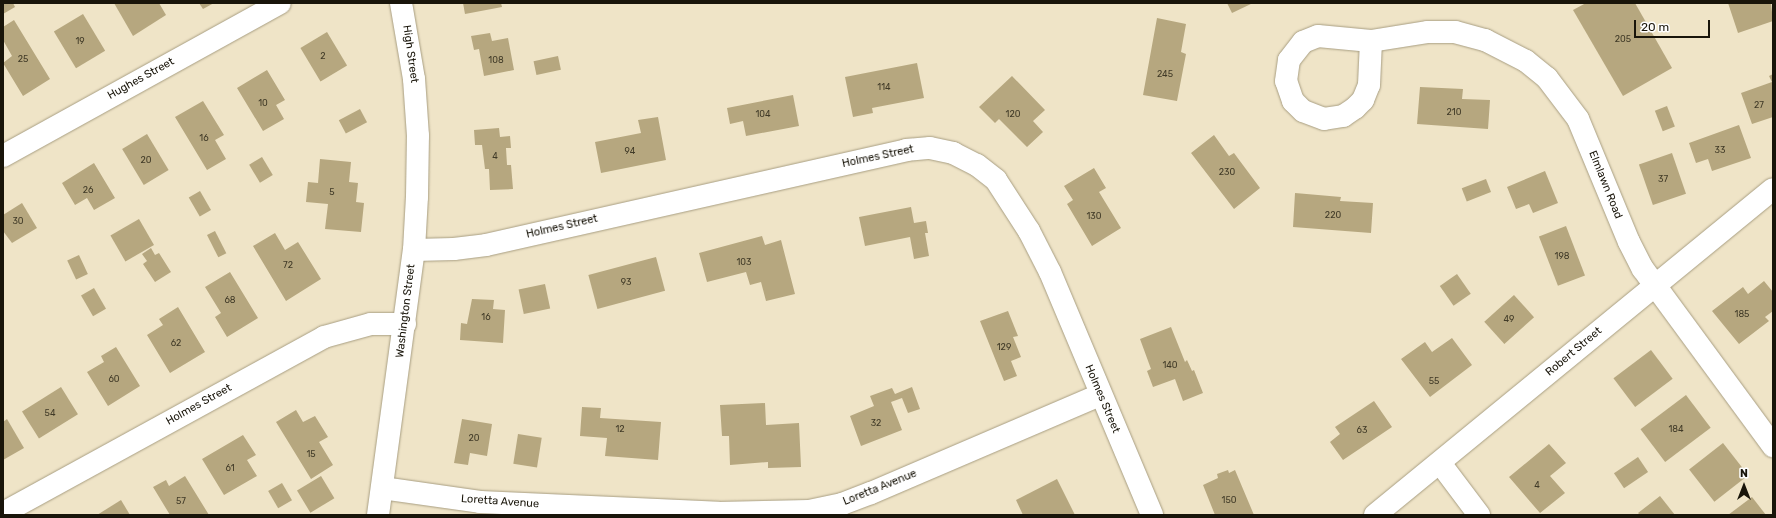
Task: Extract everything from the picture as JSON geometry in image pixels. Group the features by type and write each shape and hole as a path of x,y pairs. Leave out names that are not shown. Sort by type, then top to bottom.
{"street":[{"name":"Hughes Street","path":"3,156 280,3"},
{"name":"High Street","path":"401,3 411,50 416,106"},
{"name":"Elmlawn Road","path":"1371,41 1428,32 1455,32 1500,46 1537,69 1558,91 1578,119 1629,242 1654,285 1773,446"},
{"path":"1325,35 1371,41 1369,85 1363,100 1355,108 1343,116 1324,118 1303,111 1293,101 1286,81 1286,68 1292,54 1303,42 1325,35"},
{"name":"Washington Street","path":"378,515 414,250 418,166 416,106"},
{"name":"Holmes Street","path":"414,250 454,249 486,245 906,150 942,149 977,165 1006,193 1041,252 1100,395 1152,515"},
{"name":"Robert Street","path":"1375,515 1773,189"},
{"name":"Holmes Street","path":"3,513 324,337 371,324 405,324"},
{"name":"Loretta Avenue","path":"382,488 463,500 691,514 792,512 842,504 1100,395"},
{"path":"1440,463 1479,515"}],"building":[{"path":"3,3 13,3 15,7 3,14"},
{"path":"114,3 159,3 166,15 133,36"},
{"path":"199,3 214,3 203,9"},
{"path":"463,3 501,3 502,7 465,14"},
{"path":"1227,3 1253,3 1232,13"},
{"path":"1586,3 1635,3 1672,68 1623,96 1573,10"},
{"path":"1728,3 1771,3 1773,21 1738,33"},
{"path":"83,14 105,51 76,68 54,32"},
{"path":"1157,18 1186,24 1181,52 1186,54 1177,101 1143,95"},
{"path":"14,20 50,79 23,96 3,63 12,56 3,40 3,27"},
{"path":"327,32 347,65 321,81 300,48"},
{"path":"490,33 492,41 508,38 514,70 484,76 479,49 474,50 471,36"},
{"path":"558,56 561,70 536,75 534,61"},
{"path":"917,63 924,98 872,108 873,113 853,117 845,77"},
{"path":"267,70 285,100 276,105 284,119 263,131 237,88"},
{"path":"1773,74 1773,117 1752,124 1741,93 1772,82 1769,76"},
{"path":"1012,76 1045,110 1033,121 1043,132 1027,147 999,119 995,123 979,107"},
{"path":"1420,87 1463,89 1462,99 1490,100 1488,129 1417,124"},
{"path":"793,95 799,126 746,136 743,121 730,124 727,108"},
{"path":"203,101 224,135 215,140 226,159 207,170 175,117"},
{"path":"1667,106 1675,127 1663,131 1655,111"},
{"path":"360,109 367,122 346,134 339,120"},
{"path":"658,117 666,160 601,173 595,142 641,133 638,120"},
{"path":"1739,125 1751,158 1712,171 1708,159 1696,163 1689,143"},
{"path":"499,128 500,137 510,136 511,148 506,148 507,165 511,165 513,189 490,190 489,169 485,169 482,145 475,145 474,130"},
{"path":"147,134 169,170 144,185 122,149"},
{"path":"1214,135 1229,156 1234,153 1260,188 1234,209 1191,153"},
{"path":"1672,153 1686,194 1653,205 1639,164"},
{"path":"262,157 273,175 260,183 249,165"},
{"path":"320,159 351,162 349,182 358,183 356,202 364,203 361,232 325,229 328,204 306,202 308,182 318,183"},
{"path":"94,163 115,198 94,210 87,198 75,205 62,183"},
{"path":"1094,168 1106,188 1099,192 1121,228 1092,246 1067,204 1073,200 1064,186"},
{"path":"1545,171 1558,203 1533,213 1529,204 1516,209 1507,187"},
{"path":"1486,179 1491,192 1467,201 1462,188"},
{"path":"200,191 211,210 200,217 189,198"},
{"path":"1295,193 1341,197 1340,201 1373,203 1371,233 1293,227"},
{"path":"22,203 37,228 12,243 3,231 3,215"},
{"path":"911,207 914,223 926,221 928,233 925,233 929,256 914,259 910,237 865,246 859,217"},
{"path":"139,219 154,245 125,261 110,236"},
{"path":"1566,226 1585,275 1558,286 1539,236"},
{"path":"215,231 226,253 218,257 207,235"},
{"path":"275,233 285,250 298,242 321,279 286,301 253,246"},
{"path":"762,236 765,245 781,240 795,294 766,301 761,282 750,285 746,272 707,282 699,253"},
{"path":"151,248 155,255 159,253 171,272 155,282 143,264 147,261 142,254"},
{"path":"79,255 88,274 76,280 67,260"},
{"path":"656,257 665,291 597,309 588,275"},
{"path":"230,272 258,318 227,337 215,317 221,313 205,287"},
{"path":"1457,274 1471,294 1454,306 1440,286"},
{"path":"1764,281 1773,292 1773,311 1765,317 1769,321 1739,344 1712,311 1743,287 1748,294"},
{"path":"545,284 550,308 524,314 519,290"},
{"path":"94,288 106,309 93,316 81,296"},
{"path":"1514,295 1534,317 1504,344 1484,322"},
{"path":"472,299 494,300 493,309 505,310 503,343 460,340 461,323 467,324"},
{"path":"178,307 205,352 170,373 147,335 163,325 159,319"},
{"path":"1008,311 1018,336 1013,337 1021,357 1011,361 1017,376 1004,381 980,321"},
{"path":"1171,327 1185,362 1187,360 1192,371 1194,370 1203,393 1183,401 1175,379 1153,387 1147,371 1151,369 1140,339"},
{"path":"1452,338 1472,365 1430,397 1401,359 1425,342 1432,352"},
{"path":"116,347 140,386 108,406 87,372 104,362 101,356"},
{"path":"1651,350 1673,379 1635,407 1613,378"},
{"path":"61,387 78,414 39,439 22,411"},
{"path":"912,387 920,409 908,413 902,398 891,402 902,430 861,446 850,416 874,406 870,396 892,388 895,394"},
{"path":"1686,395 1711,428 1665,462 1640,429"},
{"path":"1374,401 1392,427 1343,460 1330,442 1340,434 1335,427"},
{"path":"765,403 766,425 799,423 801,467 768,468 768,462 730,465 729,436 722,436 720,405"},
{"path":"582,407 601,408 600,418 661,422 658,460 605,456 607,438 580,436"},
{"path":"296,410 303,422 315,416 328,437 319,442 333,465 311,479 276,422"},
{"path":"7,419 24,448 3,460 3,422"},
{"path":"462,419 492,424 487,456 470,453 468,465 454,463"},
{"path":"518,434 542,438 537,467 513,464"},
{"path":"243,435 256,455 247,460 257,476 224,495 202,459"},
{"path":"1723,443 1748,475 1714,502 1689,469"},
{"path":"1549,444 1566,463 1550,476 1565,493 1540,513 1509,477"},
{"path":"1638,457 1648,472 1624,488 1614,473"},
{"path":"1228,470 1229,473 1235,470 1254,515 1215,515 1203,485 1218,478 1217,474"},
{"path":"185,476 209,515 170,515 153,487 166,480 169,486"},
{"path":"321,476 334,498 310,513 297,490"},
{"path":"1057,479 1075,515 1023,515 1016,500"},
{"path":"282,483 292,500 278,508 268,491"},
{"path":"1660,496 1675,515 1640,515 1638,513"},
{"path":"1752,497 1766,515 1728,515"},
{"path":"121,500 130,515 97,515"}]}
